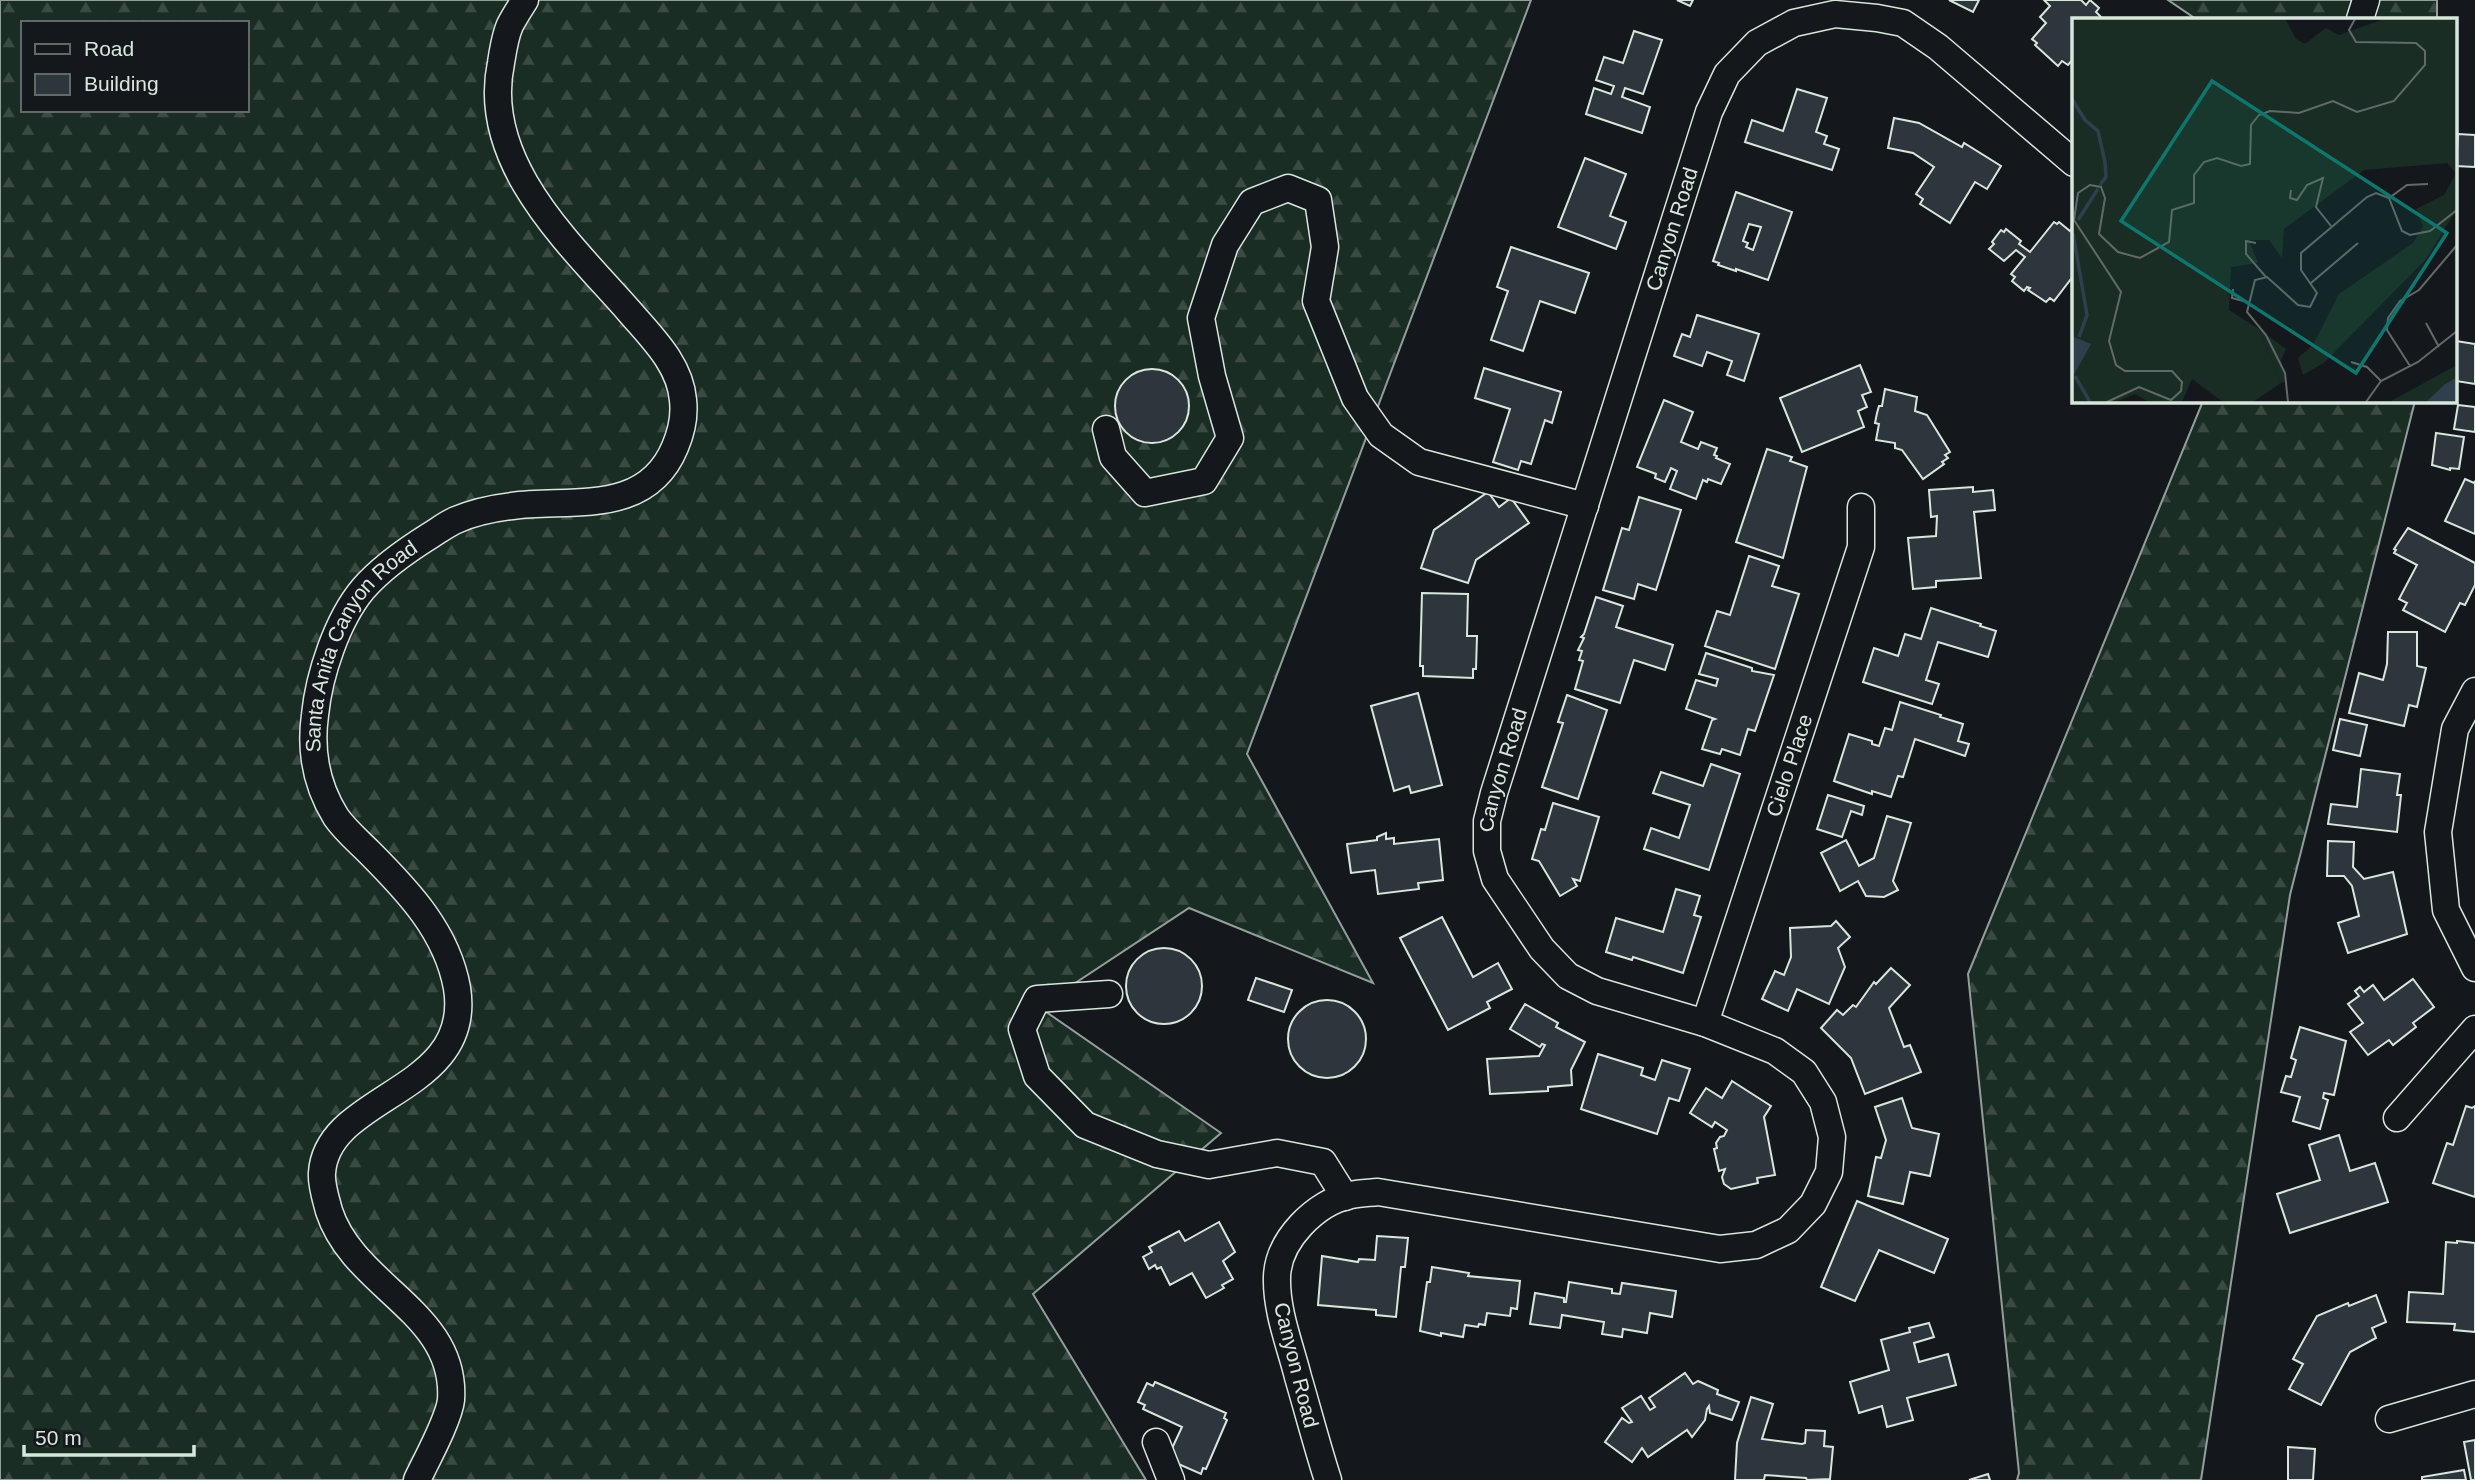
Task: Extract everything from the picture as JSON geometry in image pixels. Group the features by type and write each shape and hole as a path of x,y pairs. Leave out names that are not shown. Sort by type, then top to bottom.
{"street":[{"name":"Santa Anita Canyon Road","path":"416,1480 451,1405 449,1369 435,1336 368,1272 335,1228 324,1194 322,1174 326,1153 337,1136 431,1066 447,1045 456,1021 458,995 453,970 433,924 401,884 338,820 320,786 312,748 314,723 331,644 361,591 407,550 456,520 511,506 600,502 628,495 652,479 671,457 681,431 684,402 677,374 663,350 563,236 526,187 503,137 497,83 508,29 525,0"},
{"path":"2360,18 2365,0"},
{"name":"Canyon Road","path":"1322,1478 1284,1325 1277,1276 1285,1248 1301,1224 1323,1206 1345,1197 1378,1192 1720,1249 1756,1245 1788,1230 1813,1204 1829,1172 1832,1137 1824,1102 1804,1072 1774,1051 1705,1023 1597,992 1568,975 1542,949 1494,879 1487,851 1487,821 1494,793 1709,111 1727,74 1757,43 1794,23 1835,14 1879,9 1938,47 2072,161"},
{"path":"1106,429 1113,457 1144,493 1204,481 1230,439 1212,376 1201,318 1225,245 1252,202 1287,188 1318,200 1325,247 1316,301 1355,398 1381,435 1419,462 1585,506"},
{"name":"Cielo Place","path":"1705,1023 1861,547 1861,507"},
{"path":"2475,691 2455,729 2438,832 2446,910 2475,968"},
{"path":"1109,994 1037,999 1023,1029 1037,1076 1085,1125 1157,1154 1209,1165 1277,1153 1323,1162 1345,1197"},
{"path":"2397,1118 2475,1029"},
{"path":"2389,1419 2475,1394"},
{"path":"1156,1442 1171,1480"}],"green space":[{"path":"0,0 1531,0 1247,754 1373,983 1189,908 1039,1007 1221,1133 1033,1294 1146,1480 0,1480"},
{"path":"2168,0 2437,0 2437,18 2195,18"},
{"path":"2203,402 2415,402 2290,895 2201,1480 2017,1480 2019,1473 1968,974"}],"building":[{"path":"1677,0 1693,0 1690,6"},
{"path":"1949,0 1979,0 1973,12"},
{"path":"2044,0 2081,0 2086,5 2090,0 2099,8 2096,12 2100,18 2072,18 2072,60 2068,65 2062,61 2058,66 2032,39 2046,23 2040,17 2050,6"},
{"path":"1634,31 1662,40 1643,94 1625,88 1622,97 1650,107 1642,133 1586,114 1594,88 1611,94 1614,86 1596,80 1604,57 1623,63"},
{"path":"1797,89 1827,98 1816,132 1827,136 1824,144 1839,149 1832,170 1745,142 1752,120 1783,131"},
{"path":"1894,118 1919,123 1962,147 1964,143 2001,166 1987,189 1975,182 1950,223 1920,204 1923,199 1916,194 1934,167 1913,153 1888,148"},
{"path":"2458,134 2475,135 2475,167 2458,166"},
{"path":"1585,158 1626,174 1610,216 1626,222 1616,249 1558,227"},
{"path":"1736,192 1792,212 1768,280 1718,265 1719,263 1713,261","holes":["1749,224 1761,227 1753,250 1746,247 1748,243 1743,241"]},
{"path":"2054,222 2059,222 2070,231 2072,228 2072,278 2054,301 2050,298 2046,302 2028,290 2030,288 2027,287 2024,291 2012,281 2015,277 2011,274 2025,257 2016,250 2004,261 1989,249 2001,230 2004,232 2006,229 2030,252"},
{"path":"1511,247 1589,273 1575,313 1540,301 1523,351 1491,340 1508,291 1497,287"},
{"path":"1697,315 1759,334 1744,381 1727,375 1732,361 1707,352 1702,366 1674,356 1682,334 1690,337"},
{"path":"2458,341 2475,344 2475,384 2458,381"},
{"path":"1860,365 1871,392 1862,395 1867,407 1858,411 1864,427 1802,452 1780,398"},
{"path":"1484,368 1561,392 1552,423 1545,420 1531,464 1521,461 1518,470 1493,462 1510,409 1475,398"},
{"path":"1152,369 1173,375 1183,385 1189,406 1183,427 1173,437 1152,443 1131,437 1121,427 1115,406 1121,385 1131,375"},
{"path":"1885,389 1917,397 1915,411 1927,415 1950,452 1945,455 1948,458 1942,462 1944,464 1923,479 1902,450 1895,448 1895,443 1876,440 1879,424 1875,423"},
{"path":"1664,400 1693,412 1681,442 1698,449 1701,442 1717,448 1714,455 1716,458 1730,464 1721,484 1703,480 1696,499 1670,489 1677,471 1671,468 1665,482 1655,478 1656,474 1637,467"},
{"path":"2458,405 2475,407 2475,432 2454,429"},
{"path":"2436,433 2464,437 2459,469 2450,470 2432,465"},
{"path":"1767,449 1792,457 1790,461 1807,467 1783,558 1736,542"},
{"path":"2465,479 2474,483 2475,481 2475,534 2445,521"},
{"path":"1973,487 1973,492 1993,490 1995,510 1974,512 1981,578 1936,581 1936,587 1913,589 1908,538 1936,536 1937,516 1931,517 1929,490"},
{"path":"1488,492 1499,507 1511,498 1529,523 1476,560 1468,583 1421,568 1434,530"},
{"path":"1639,497 1681,510 1656,590 1638,584 1634,599 1603,590 1622,528 1629,530"},
{"path":"2408,528 2475,563 2475,585 2465,605 2460,603 2445,632 2403,610 2407,603 2399,599 2417,565 2394,553"},
{"path":"1749,556 1779,566 1772,586 1799,594 1775,669 1705,646 1717,611 1730,615"},
{"path":"1422,593 1468,594 1467,636 1477,636 1476,669 1473,669 1473,678 1423,676 1423,666 1420,666"},
{"path":"1596,597 1623,606 1616,627 1673,645 1665,670 1634,660 1620,703 1575,689 1583,661 1579,660 1582,651 1578,650"},
{"path":"1931,608 1996,631 1988,657 1938,642 1926,680 1939,684 1932,704 1863,682 1874,648 1898,656 1905,634 1921,639"},
{"path":"2388,632 2417,632 2417,666 2426,668 2417,707 2409,705 2404,726 2349,713 2359,673 2383,680 2387,664"},
{"path":"1706,653 1752,668 1752,671 1774,675 1755,731 1748,729 1740,755 1722,749 1720,754 1702,749 1712,720 1715,719 1686,709 1696,680 1716,686 1718,679 1699,674"},
{"path":"1418,693 1442,785 1411,793 1409,786 1394,791 1371,706"},
{"path":"1567,695 1607,710 1578,799 1542,787 1563,723 1558,722"},
{"path":"1900,702 1963,724 1958,741 1969,744 1965,756 1915,739 1903,777 1898,776 1891,797 1872,791 1872,794 1834,781 1849,734 1879,746 1885,728 1892,730"},
{"path":"2340,719 2367,725 2360,756 2333,750"},
{"path":"1711,764 1740,774 1709,870 1644,849 1651,828 1679,838 1690,805 1653,793 1661,772 1703,786"},
{"path":"2361,769 2400,774 2397,832 2328,824 2331,804 2357,807"},
{"path":"1828,795 1864,806 1862,815 1851,811 1842,837 1817,829"},
{"path":"1553,803 1599,817 1580,881 1573,879 1577,886 1560,896 1539,861 1532,859 1541,829 1545,830"},
{"path":"1887,816 1911,823 1893,881 1898,890 1884,897 1866,896 1858,881 1840,891 1821,853 1846,840 1859,866 1874,858"},
{"path":"1386,833 1386,839 1394,838 1394,844 1439,839 1443,880 1418,883 1419,889 1378,894 1375,870 1351,873 1347,844 1377,840 1377,837"},
{"path":"2328,841 2354,842 2353,867 2364,879 2393,872 2407,934 2348,953 2338,923 2359,916 2352,886 2344,876 2327,876"},
{"path":"1676,889 1700,896 1694,915 1701,917 1683,973 1633,957 1632,960 1606,952 1616,918 1663,932"},
{"path":"1442,917 1473,977 1498,963 1512,989 1487,1002 1490,1008 1448,1030 1400,938"},
{"path":"1836,921 1850,937 1838,948 1845,967 1829,1004 1797,989 1788,1011 1762,999 1775,971 1784,975 1791,957 1790,928 1831,926"},
{"path":"1172,948 1185,954 1196,965 1202,978 1200,1001 1185,1018 1172,1024 1156,1024 1143,1018 1128,1001 1126,978 1132,965 1149,950"},
{"path":"1891,968 1910,985 1889,1008 1904,1047 1910,1045 1921,1072 1865,1094 1851,1058 1821,1028 1837,1010 1843,1015 1853,1005 1856,1007 1874,982 1876,984"},
{"path":"1256,978 1292,990 1284,1012 1248,1000"},
{"path":"2413,979 2434,1007 2413,1023 2416,1027 2393,1045 2389,1040 2368,1055 2350,1032 2363,1023 2348,1004 2359,996 2355,991 2360,987 2364,992 2373,985 2384,1000"},
{"path":"1327,1000 1342,1003 1355,1011 1363,1024 1366,1039 1363,1054 1355,1067 1342,1075 1327,1078 1312,1075 1299,1067 1291,1054 1288,1039 1291,1024 1299,1011 1312,1003"},
{"path":"1525,1004 1558,1023 1556,1027 1585,1042 1571,1070 1572,1085 1548,1087 1548,1091 1490,1094 1487,1059 1539,1056 1545,1045 1540,1047 1510,1029"},
{"path":"2300,1027 2346,1041 2334,1095 2324,1093 2323,1098 2328,1100 2320,1129 2293,1121 2300,1097 2281,1092 2286,1076 2291,1077 2296,1060 2291,1058"},
{"path":"1598,1054 1643,1068 1641,1075 1655,1080 1662,1060 1690,1069 1679,1101 1669,1098 1657,1134 1581,1109"},
{"path":"1732,1081 1771,1106 1764,1117 1775,1175 1757,1178 1758,1183 1731,1189 1724,1184 1722,1177 1725,1169 1719,1171 1714,1149 1727,1130 1715,1122 1712,1127 1690,1113 1706,1088 1722,1098"},
{"path":"1902,1098 1912,1128 1939,1134 1930,1176 1910,1172 1903,1204 1868,1196 1876,1157 1881,1158 1886,1140 1875,1107"},
{"path":"2466,1106 2475,1106 2475,1197 2433,1183 2447,1143 2453,1145"},
{"path":"2339,1135 2350,1171 2375,1163 2388,1202 2290,1233 2277,1194 2320,1180 2309,1145"},
{"path":"1857,1201 1948,1239 1934,1273 1879,1250 1855,1301 1821,1287"},
{"path":"1219,1222 1235,1252 1223,1261 1233,1279 1222,1285 1224,1288 1206,1298 1192,1273 1170,1285 1161,1267 1157,1269 1155,1265 1149,1269 1143,1257 1152,1252 1149,1247 1179,1231 1185,1241"},
{"path":"1377,1236 1408,1238 1405,1267 1401,1267 1396,1317 1376,1315 1376,1310 1318,1305 1322,1256 1358,1262 1359,1259 1375,1260"},
{"path":"2446,1242 2475,1243 2475,1332 2454,1330 2455,1324 2407,1322 2409,1292 2443,1294"},
{"path":"1432,1267 1469,1273 1468,1276 1520,1281 1517,1309 1511,1308 1510,1316 1487,1313 1485,1325 1465,1325 1463,1337 1420,1331 1427,1282 1430,1282"},
{"path":"1569,1282 1612,1289 1612,1293 1620,1294 1622,1283 1676,1291 1672,1317 1650,1313 1647,1333 1623,1329 1622,1337 1602,1334 1604,1322 1562,1315 1560,1328 1530,1324 1535,1293 1564,1298 1566,1302"},
{"path":"2376,1295 2386,1322 2372,1328 2376,1338 2350,1352 2321,1405 2289,1389 2303,1364 2293,1359 2317,1316"},
{"path":"1929,1323 1934,1337 1914,1343 1919,1362 1948,1354 1956,1385 1907,1398 1913,1420 1887,1427 1882,1406 1859,1413 1850,1382 1889,1370 1881,1340 1910,1332 1909,1328"},
{"path":"1685,1373 1693,1384 1698,1381 1718,1390 1717,1394 1739,1402 1732,1420 1710,1413 1709,1406 1705,1420 1692,1437 1687,1430 1648,1457 1642,1448 1632,1462 1605,1442 1622,1418 1632,1422 1622,1408 1641,1396 1650,1410 1655,1407 1649,1398"},
{"path":"1155,1382 1226,1413 1224,1418 1227,1420 1206,1469 1203,1468 1201,1474 1167,1459 1182,1427 1143,1409 1145,1405 1138,1402 1147,1383 1153,1386"},
{"path":"1751,1397 1773,1404 1762,1439 1802,1444 1805,1443 1806,1430 1825,1431 1824,1446 1833,1447 1830,1479 1807,1480 1765,1475 1764,1480 1735,1480 1737,1443"},
{"path":"2475,1440 2475,1480 2471,1480 2464,1442"},
{"path":"2288,1447 2315,1449 2313,1480 2288,1480"},
{"path":"2464,1470 2466,1480 2422,1480 2422,1477"},
{"path":"1988,1474 1990,1480 1969,1480"}]}
